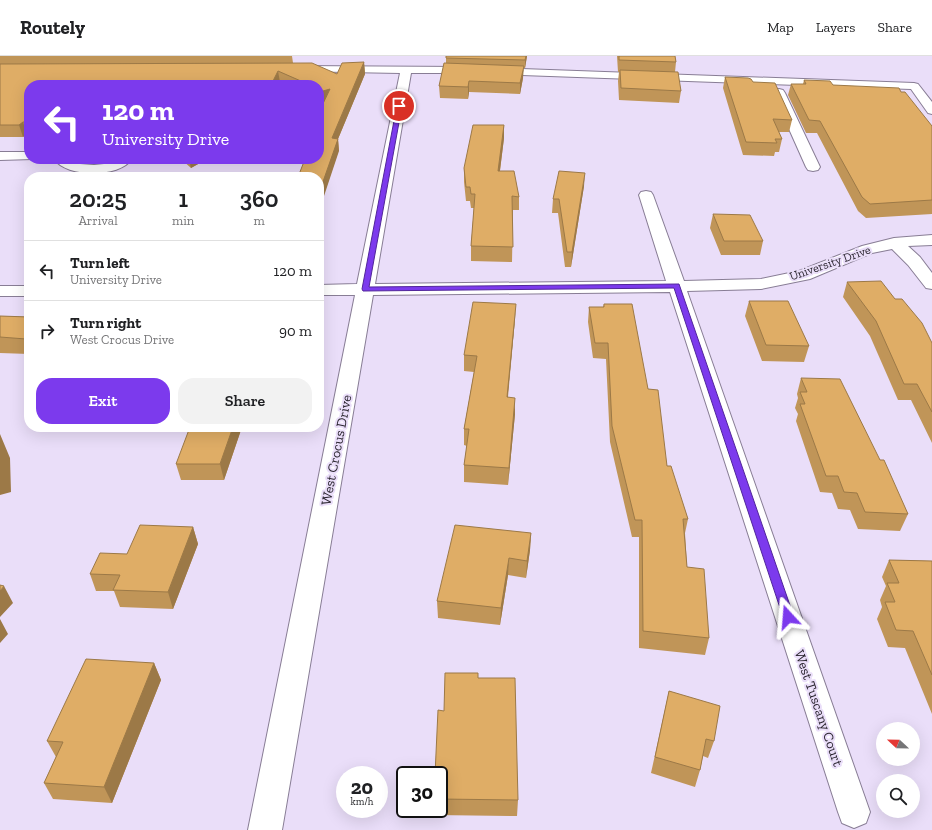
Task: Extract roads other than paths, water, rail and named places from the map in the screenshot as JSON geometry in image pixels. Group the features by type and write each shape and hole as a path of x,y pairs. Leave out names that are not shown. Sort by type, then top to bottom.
{"street":[{"path":"285,70 406,69 914,86 932,110"},
{"name":"West Crocus Drive","path":"265,830 406,69"},
{"path":"774,81 813,167"},
{"path":"0,156 24,156"},
{"path":"70,164 75,167 91,169 116,164"},
{"name":"West Tuscany Court","path":"646,195 854,812"},
{"name":"University Drive","path":"324,290 762,284 804,275 868,249 894,243 932,240"},
{"path":"894,243 914,260 932,284"},
{"path":"0,291 24,291"}]}
